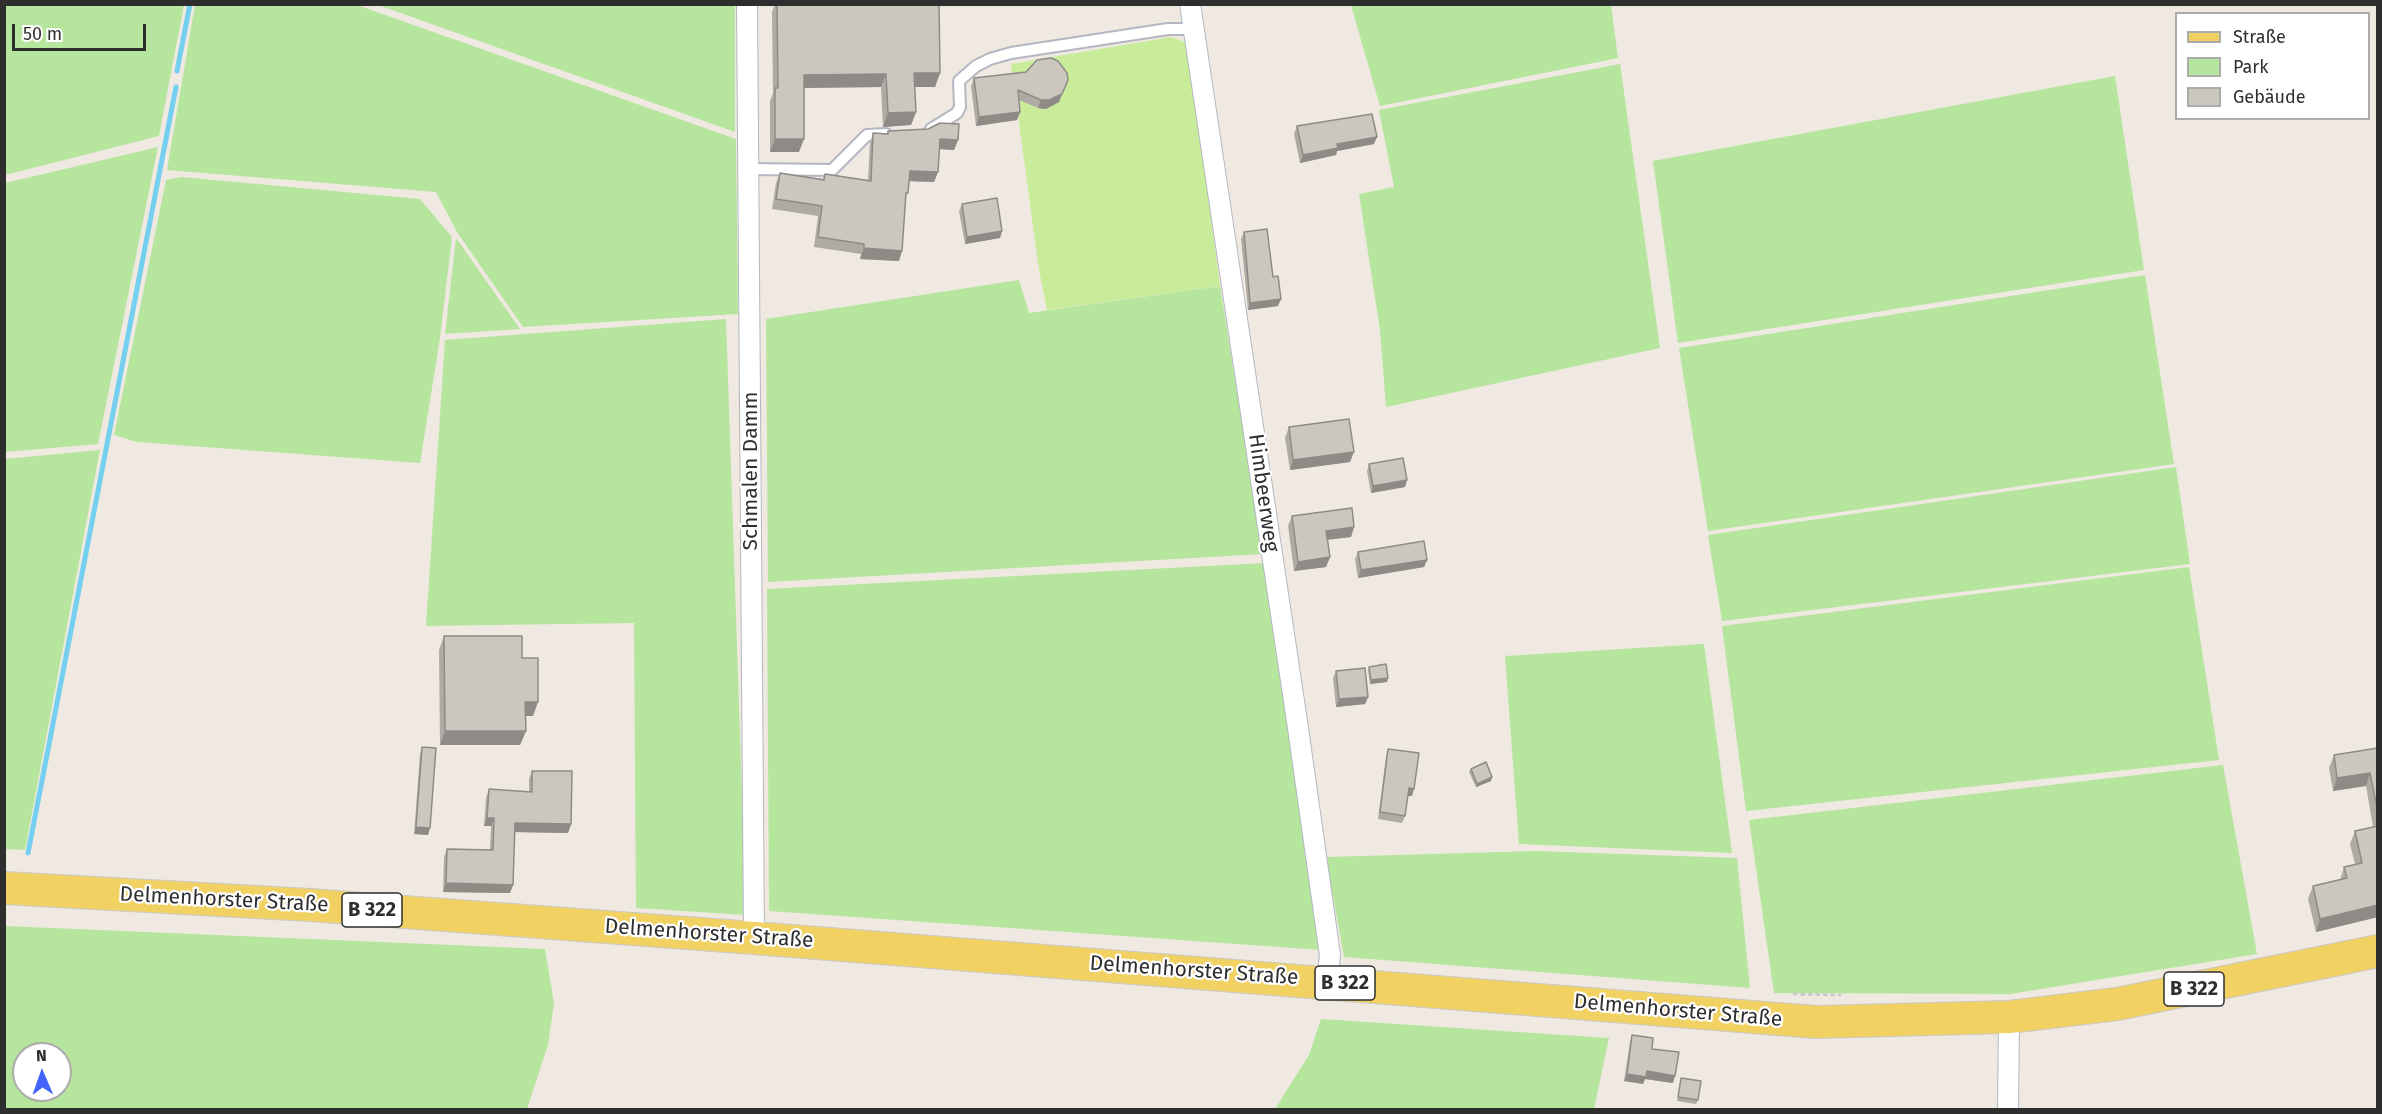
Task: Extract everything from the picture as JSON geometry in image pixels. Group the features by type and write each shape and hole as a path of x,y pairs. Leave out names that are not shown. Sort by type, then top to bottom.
{"main road":[{"name":"Delmenhorster Straße","path":"4,888 310,905 1327,982 1816,1022 2009,1017 2117,1004 2378,951"}],"street":[{"name":"Schmalen Damm","path":"747,4 754,938"},
{"name":"Himbeerweg","path":"1190,4 1330,955 1327,982"},
{"path":"2008,1110 2009,1017"}],"lane":[{"path":"923,132 957,113 960,107 959,81 976,66 990,59 1011,53 1168,29 1194,29"},
{"path":"748,169 832,170 867,135 901,134"}],"green space":[{"path":"4,5 184,5 159,136 5,175"},
{"path":"195,5 357,5 736,139 738,314 523,327 457,232 436,192 167,170"},
{"path":"378,5 735,5 735,132"},
{"path":"1351,5 1611,5 1618,58 1380,106"},
{"path":"1171,37 1188,43 1220,286 1047,310 1039,270 1011,64"},
{"path":"1620,64 1660,348 1386,407 1380,330 1359,194 1394,187 1379,110"},
{"path":"2115,76 2144,270 1678,343 1653,161"},
{"path":"158,147 98,444 5,452 5,183"},
{"path":"182,177 420,199 452,237 440,338 420,463 137,442 114,435 166,180"},
{"path":"456,238 520,329 445,334"},
{"path":"2145,275 2174,464 1708,531 1679,348"},
{"path":"1019,280 1029,313 1220,286 1263,554 768,582 766,319"},
{"path":"726,319 746,915 636,908 634,623 426,626 445,340"},
{"path":"100,450 25,850 5,849 5,459"},
{"path":"2176,467 2190,564 1722,621 1708,535"},
{"path":"1265,563 1322,950 769,911 767,589"},
{"path":"2189,567 2219,760 1746,811 1722,626"},
{"path":"1704,644 1732,853 1519,844 1505,656"},
{"path":"2223,765 2257,954 2010,994 1774,993 1749,820"},
{"path":"1536,851 1737,858 1750,988 1344,957 1326,857"},
{"path":"5,926 545,949 554,1003 548,1045 527,1109 5,1109"},
{"path":"1321,1019 1609,1038 1594,1109 1275,1109 1309,1055"}],"building":[{"path":"777,4 939,4 940,73 914,73 916,112 888,113 886,74 804,75 804,139 775,139 775,88 778,88"},
{"path":"1051,58 1058,61 1067,73 1068,80 1062,94 1049,100 1041,100 1018,90 1020,112 979,117 974,78 1026,72 1037,60"},
{"path":"1372,114 1377,137 1337,144 1338,148 1303,155 1297,126"},
{"path":"940,123 959,124 958,140 940,139 938,172 910,171 902,251 864,248 864,244 818,237 822,206 776,199 780,173 824,180 825,174 871,181 873,133 888,134 888,131 928,129"},
{"path":"997,198 1002,231 967,237 962,204"},
{"path":"1267,229 1273,277 1278,276 1281,299 1250,303 1244,232"},
{"path":"1349,419 1354,452 1293,460 1289,427"},
{"path":"1403,458 1407,480 1373,486 1369,464"},
{"path":"1352,508 1354,527 1326,531 1330,557 1298,562 1292,516"},
{"path":"1424,541 1427,560 1361,570 1358,552"},
{"path":"444,636 522,636 522,658 538,658 538,702 525,702 526,731 445,731"},
{"path":"1386,664 1388,678 1371,680 1369,667"},
{"path":"1365,668 1368,697 1339,699 1336,671"},
{"path":"422,747 436,748 430,828 416,827"},
{"path":"2378,748 2378,813 2370,773 2337,778 2334,755"},
{"path":"1388,749 1419,753 1414,789 1409,788 1405,816 1380,812"},
{"path":"1486,762 1492,777 1477,784 1471,769"},
{"path":"532,771 572,771 571,824 515,823 513,885 446,883 447,849 493,850 494,818 487,818 489,789 532,792"},
{"path":"2378,826 2378,905 2320,919 2313,886 2347,878 2344,867 2362,863 2355,831"},
{"path":"1632,1035 1653,1038 1652,1049 1679,1052 1675,1076 1647,1071 1646,1077 1627,1074"},
{"path":"1681,1078 1701,1081 1698,1100 1678,1097"}],"waterway":[{"path":"177,71 190,4"},
{"path":"28,853 176,87"}]}
